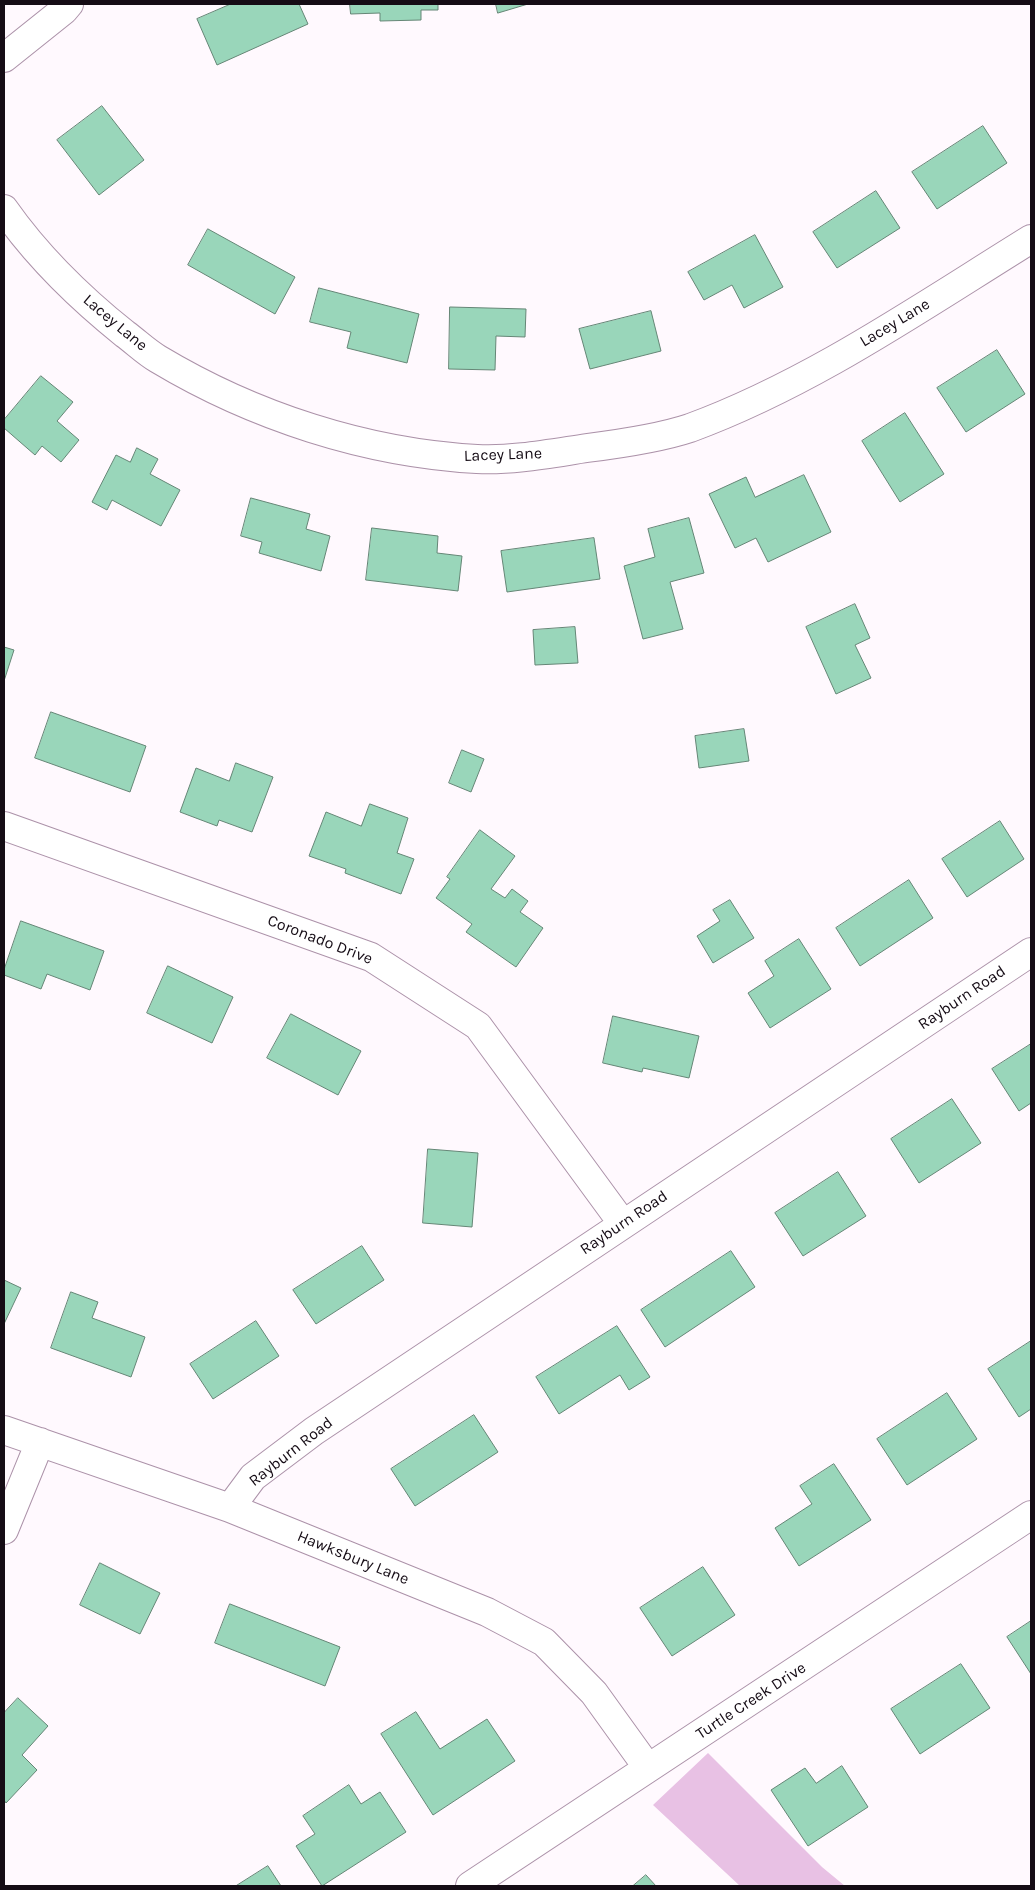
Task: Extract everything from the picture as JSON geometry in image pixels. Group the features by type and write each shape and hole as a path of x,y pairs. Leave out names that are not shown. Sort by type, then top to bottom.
{"street":[{"path":"4,58 64,10 68,4"},
{"name":"Lacey Lane","path":"4,209 16,226 60,276 101,315 155,357 210,388 272,414 338,435 405,451 480,460 536,456 620,444 686,429 751,404 845,353 1031,239"},
{"name":"Coronado Drive","path":"4,826 362,954 379,962 478,1026 623,1224"},
{"name":"Rayburn Road","path":"230,1508 253,1477 314,1431 1031,952"},
{"name":"Hawksbury Lane","path":"4,1430 230,1508 487,1612 544,1642 594,1694 648,1768"},
{"path":"4,1530 40,1442"},
{"name":"Turtle Creek Drive","path":"470,1886 1031,1515"}],"shaded area":[{"path":"708,1753 822,1867 845,1886 740,1886 653,1805"}],"building":[{"path":"231,4 299,4 308,24 217,65 197,19"},
{"path":"350,4 438,4 438,10 421,10 421,20 380,21 380,13 351,14"},
{"path":"496,4 528,4 498,13"},
{"path":"102,106 144,160 99,195 57,140"},
{"path":"983,126 1007,163 937,209 912,172"},
{"path":"876,191 900,228 837,268 813,232"},
{"path":"208,229 295,277 275,314 188,265"},
{"path":"755,235 783,287 744,308 732,285 704,300 688,272"},
{"path":"319,288 419,314 407,363 347,348 351,332 310,322"},
{"path":"450,307 526,309 525,337 496,336 495,370 449,369"},
{"path":"651,311 661,351 590,369 579,329"},
{"path":"997,350 1025,394 966,432 937,388"},
{"path":"41,376 73,402 57,421 79,440 61,462 42,446 35,455 4,428 4,420"},
{"path":"905,413 944,474 900,502 862,441"},
{"path":"137,448 158,459 150,474 180,490 161,526 112,500 107,510 92,502 116,455 130,462"},
{"path":"804,475 831,532 768,562 756,538 735,548 709,494 746,477 755,497"},
{"path":"251,498 310,514 306,529 330,536 321,571 259,553 262,542 241,536"},
{"path":"689,518 704,573 670,582 683,629 643,639 624,566 655,557 648,529"},
{"path":"372,528 438,536 437,553 462,556 458,591 366,580"},
{"path":"594,538 600,579 507,592 501,551"},
{"path":"855,604 870,638 855,645 871,678 836,694 806,627"},
{"path":"575,627 578,663 535,665 533,630"},
{"path":"4,647 14,650 4,681"},
{"path":"51,712 146,746 130,792 35,758"},
{"path":"744,729 749,761 699,768 695,736"},
{"path":"462,750 484,759 471,792 449,783"},
{"path":"236,763 273,777 252,832 219,820 217,826 180,812 196,768 229,781"},
{"path":"370,804 408,818 397,853 414,859 401,894 345,873 346,869 309,856 326,812 361,826"},
{"path":"1000,821 1024,859 967,897 942,859"},
{"path":"480,830 515,856 491,889 505,898 512,889 528,901 520,912 543,928 516,967 466,932 472,924 436,898 450,879 447,877"},
{"path":"909,880 933,918 860,966 836,928"},
{"path":"730,900 754,938 713,963 697,936 720,921 713,910"},
{"path":"21,921 104,951 90,990 47,974 41,989 4,975 4,970"},
{"path":"799,939 831,989 770,1028 748,993 774,976 765,961"},
{"path":"168,966 233,997 212,1043 147,1013"},
{"path":"291,1014 361,1051 338,1095 267,1058"},
{"path":"613,1016 699,1036 689,1078 643,1068 642,1072 603,1063"},
{"path":"1031,1044 1031,1103 1019,1111 992,1069"},
{"path":"952,1099 981,1143 919,1183 891,1139"},
{"path":"428,1149 478,1153 472,1227 423,1223"},
{"path":"838,1172 866,1216 803,1256 775,1213"},
{"path":"362,1246 384,1280 316,1324 293,1290"},
{"path":"731,1251 755,1287 665,1347 641,1310"},
{"path":"4,1280 21,1288 4,1324"},
{"path":"71,1292 98,1302 92,1318 145,1337 131,1377 51,1348"},
{"path":"256,1321 279,1356 213,1399 190,1364"},
{"path":"617,1326 650,1377 629,1390 620,1375 559,1414 536,1377"},
{"path":"1031,1341 1031,1409 1019,1417 988,1369"},
{"path":"947,1393 977,1439 907,1485 877,1439"},
{"path":"474,1415 498,1452 415,1506 391,1469"},
{"path":"834,1464 871,1520 799,1566 775,1528 812,1504 800,1486"},
{"path":"100,1563 160,1593 140,1634 80,1605"},
{"path":"703,1567 735,1615 672,1656 640,1608"},
{"path":"230,1604 340,1647 325,1686 215,1643"},
{"path":"1031,1621 1031,1674 1007,1637"},
{"path":"961,1664 990,1708 920,1754 891,1709"},
{"path":"18,1698 48,1726 22,1755 37,1770 6,1803 4,1800 4,1713"},
{"path":"416,1712 440,1749 487,1719 515,1761 433,1815 381,1734"},
{"path":"842,1766 868,1807 808,1846 771,1790 805,1768 816,1783"},
{"path":"349,1785 361,1804 380,1792 406,1832 322,1886 296,1846 315,1834 303,1816"},
{"path":"268,1866 281,1886 236,1886"},
{"path":"646,1875 656,1886 633,1886"}]}
